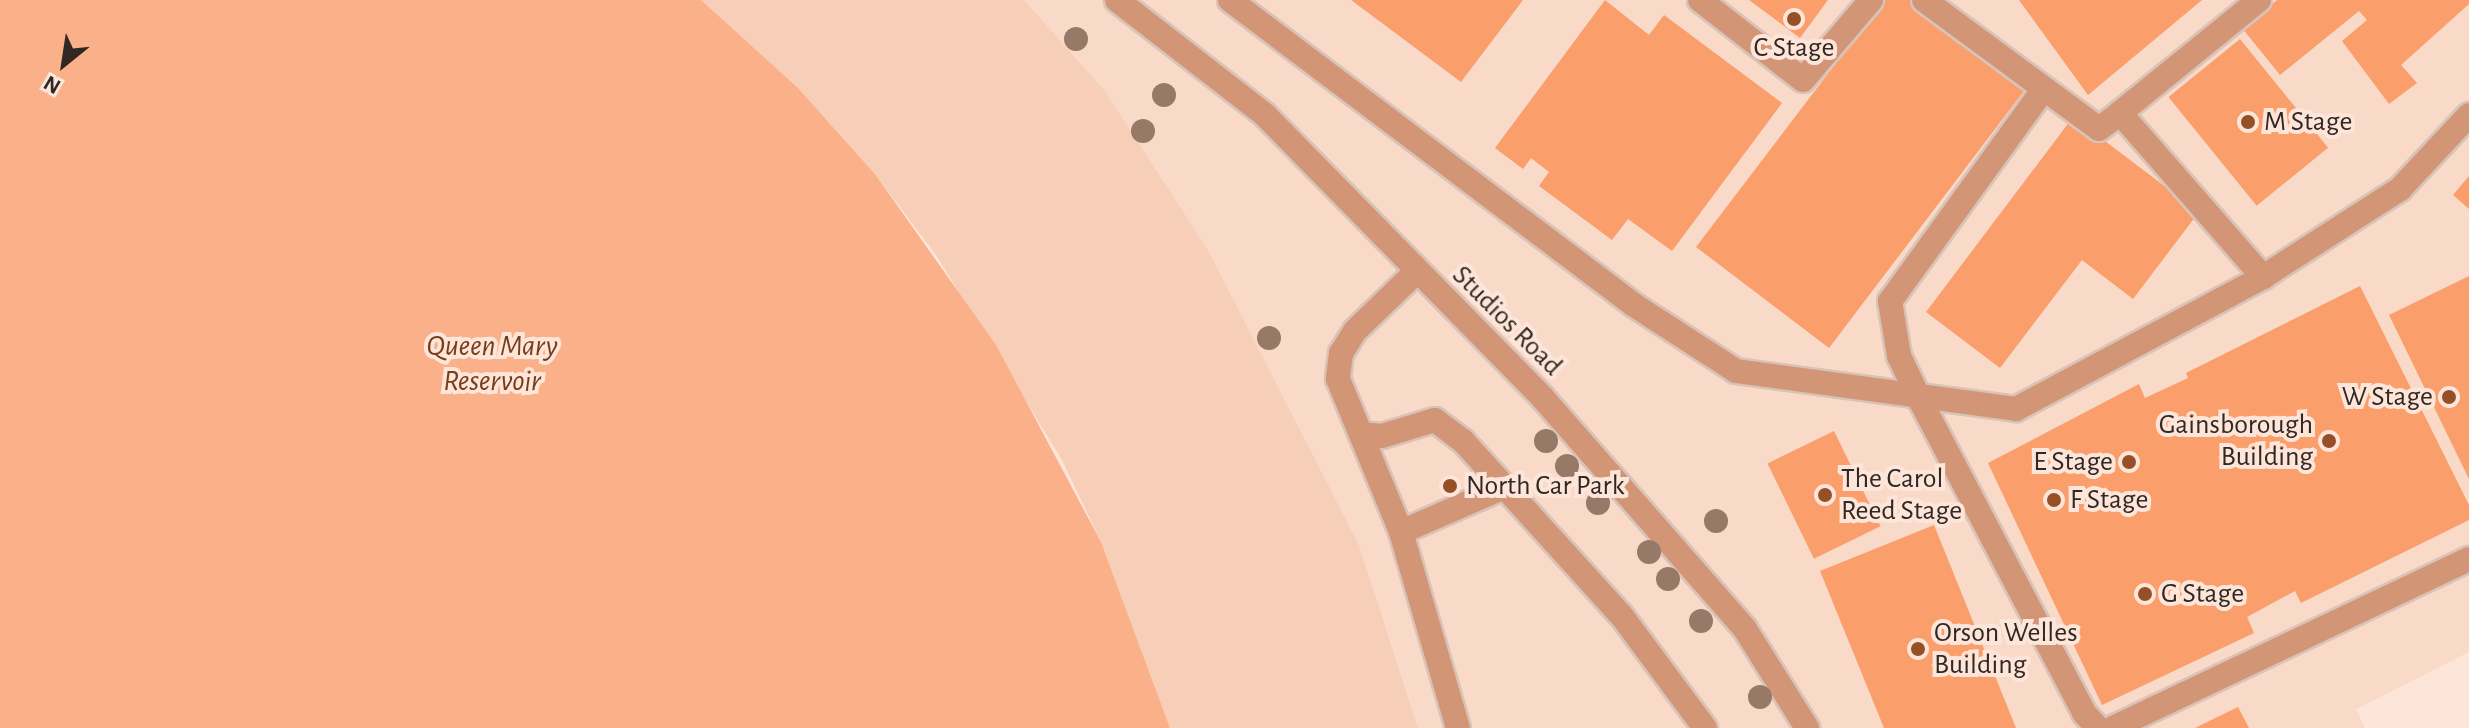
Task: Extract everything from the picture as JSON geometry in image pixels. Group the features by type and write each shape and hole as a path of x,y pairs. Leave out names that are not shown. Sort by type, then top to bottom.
{"street":[{"name":"Studios Road","path":"1117,0 1265,115 1415,273 1542,397 1735,617 1807,728"},
{"path":"1230,0 1634,305 1736,371 1920,400 2016,409 2263,277 2400,189 2469,115"},
{"path":"1700,0 1803,80 1871,0"},
{"path":"1924,0 2099,129 2253,2"},
{"path":"2043,90 1890,301 1899,356 1920,400 2084,713 2098,728"},
{"path":"2120,113 2263,277"},
{"path":"1415,273 1341,353 1338,379 1401,532 1458,728"},
{"path":"1361,434 1382,436 1435,420 1504,487 1621,615 1705,728"},
{"path":"1401,532 1504,487"},
{"path":"2113,728 2469,559"}],"shaded area":[{"path":"701,0 1024,0 1105,91 1208,250 1359,545 1418,728 1170,728 1101,542 1062,460 936,255 875,174 797,87"},
{"path":"1024,0 2469,0 2469,652 2356,709 2365,728 1418,728 1359,545 1208,250 1105,91"}],"water":[{"name":"Queen Mary Reservoir","path":"0,0 701,0 797,87 875,174 996,345 1101,542 1170,728 0,728"}],"building":[{"path":"1351,0 1523,0 1461,82"},
{"path":"1605,0 1649,35 1664,15 1782,103 1672,251 1628,219 1612,240 1539,186 1549,172 1531,158 1523,169 1495,148"},
{"name":"C Stage","path":"1749,0 1828,0 1800,38"},
{"path":"1884,0 1911,0 2027,87 1829,348 1696,247"},
{"path":"2019,0 2202,0 2088,95"},
{"path":"2277,0 2469,0 2469,4 2401,65 2417,83 2389,104 2342,41 2367,20 2359,11 2280,75 2242,28"},
{"name":"M Stage","path":"2240,39 2328,148 2257,206 2169,97"},
{"path":"2073,117 2199,212 2133,299 2082,260 2000,368 1926,312"},
{"path":"2469,176 2469,209 2453,195"},
{"name":"W Stage","path":"2469,276 2469,479 2389,315"},
{"path":"2360,286 2469,505 2469,520 2301,603 2295,591 2247,617 2254,633 2102,705 1988,463 2139,384 2145,398 2188,378 2186,373"},
{"name":"The Carol Reed Stage","path":"1834,431 1880,526 1814,559 1767,463"},
{"name":"Orson Welles Building","path":"1934,525 2016,728 1884,728 1820,571"},
{"path":"2238,707 2249,728 2195,728"}],"place":[{"name":"C Stage","path":"1794,19"},
{"name":"M Stage","path":"2248,122"},
{"name":"W Stage","path":"2449,397"},
{"name":"Gainsborough Building","path":"2329,441"},
{"name":"E Stage","path":"2129,462"},
{"name":"North Car Park","path":"1450,486"},
{"name":"The Carol Reed Stage","path":"1825,495"},
{"name":"F Stage","path":"2054,500"},
{"name":"G Stage","path":"2145,594"},
{"name":"Orson Welles Building","path":"1918,649"}]}
